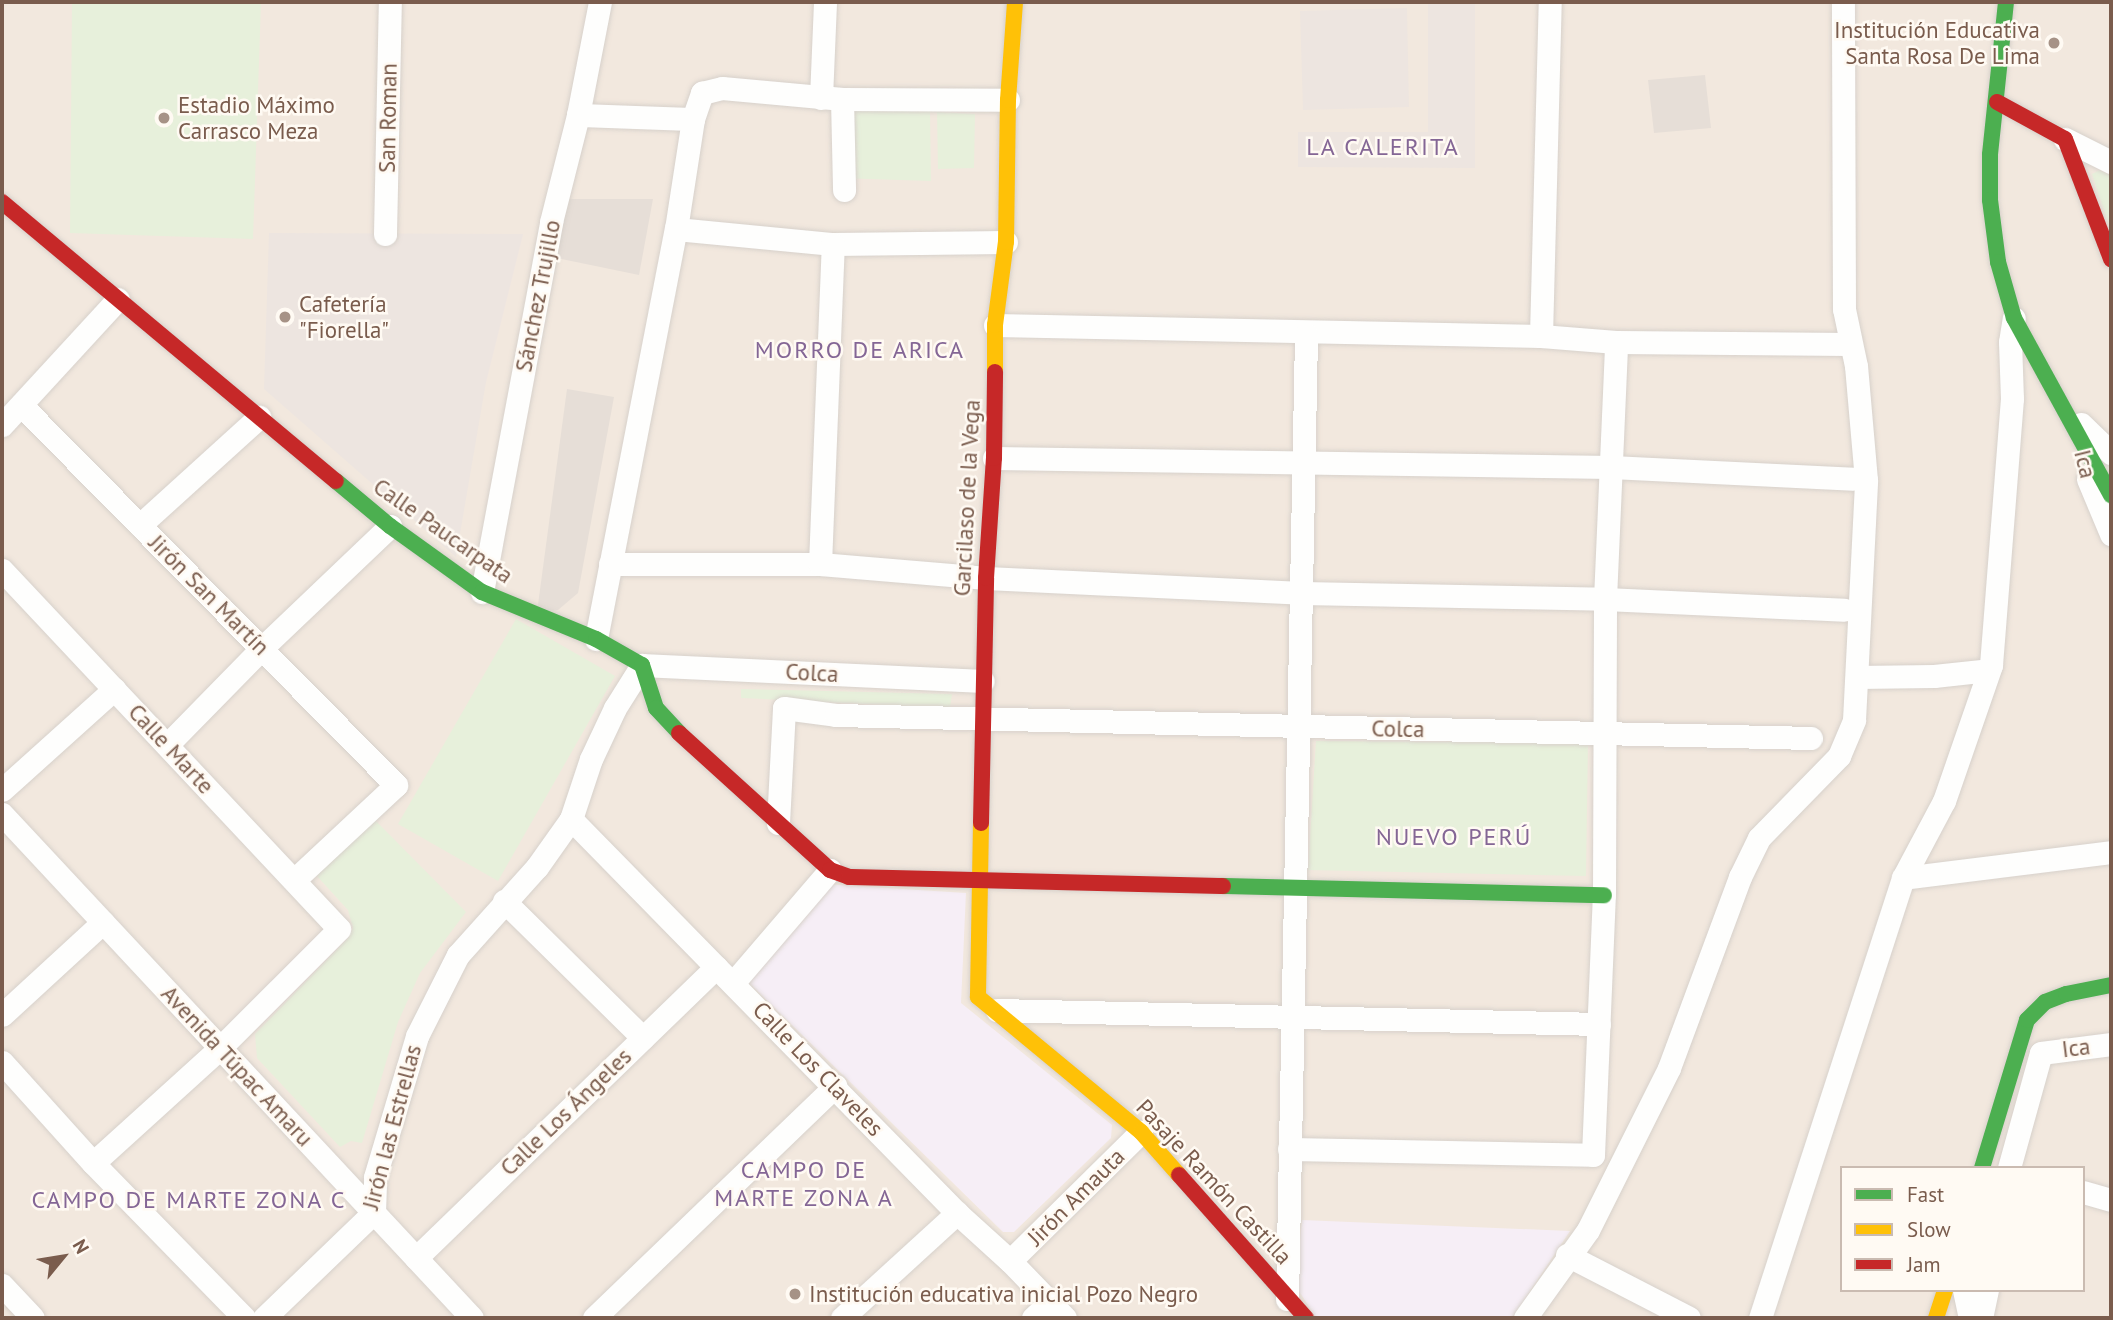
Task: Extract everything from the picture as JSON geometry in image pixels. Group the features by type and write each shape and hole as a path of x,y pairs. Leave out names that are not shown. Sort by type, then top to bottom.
{"street":[{"name":"San Roman","path":"385,234 390,2"},
{"name":"Sánchez Trujillo","path":"482,592 551,222 578,115 600,2"},
{"path":"825,2 832,98 844,190"},
{"name":"Garcilaso de la Vega","path":"978,997 985,719 983,681 994,458 995,325 1006,242 1008,100 1015,2"},
{"path":"1541,337 1550,2"},
{"path":"1525,1318 1567,1255 1588,1230 1669,1068 1740,877 1759,838 1839,756 1854,720 1866,480 1856,366 1849,344 1844,309 1843,2"},
{"path":"2006,2 1990,155 1990,200 1998,262 2014,318 2111,495"},
{"path":"596,639 676,229 693,119 702,93 722,88 832,98 1008,100"},
{"path":"1997,102 2111,162"},
{"path":"578,115 693,119"},
{"path":"2065,139 2111,259"},
{"name":"Calle Paucarpata","path":"2,202 390,527 482,592 596,639 642,665"},
{"path":"676,229 833,244 1006,242"},
{"path":"820,564 833,244"},
{"path":"2,425 118,299"},
{"path":"1760,1318 1903,878 1944,801 1989,670 2012,399 2010,342 2014,318"},
{"path":"995,325 1306,334 1541,337 1616,342 1849,344"},
{"path":"1288,1318 1290,1312 1285,1292 1291,1017 1297,886 1306,334"},
{"path":"1289,1149 1593,1154 1604,895 1605,600 1616,342"},
{"name":"Jirón San Martín","path":"21,405 396,785 294,880"},
{"path":"2066,411 2111,453"},
{"path":"140,525 259,417"},
{"name":"Ica","path":"2078,432 2088,479 2111,534"},
{"path":"994,458 1611,467 1853,479"},
{"path":"167,745 262,648 390,527"},
{"path":"610,564 820,564 986,578 1302,593 1605,600 1844,610"},
{"name":"Calle Marte","path":"2,569 340,929 220,1048"},
{"path":"642,665 656,708 687,742 830,870 849,877 1604,895"},
{"name":"Colca","path":"642,665 983,681"},
{"name":"Jirón las Estrellas","path":"264,1318 374,1212 375,1178 417,1036 458,955 537,867 571,819 591,759 615,708 642,665"},
{"path":"1857,677 1934,676 1989,670"},
{"path":"2,790 114,689"},
{"name":"Colca","path":"778,822 784,708 836,715 1811,738"},
{"name":"Avenida Túpac Amaru","path":"2,814 472,1318"},
{"name":"Calle Los Claveles","path":"571,819 957,1213 1010,1261 1057,1310"},
{"path":"1903,878 2111,852"},
{"path":"733,983 830,870"},
{"path":"504,901 643,1038"},
{"path":"2,1015 103,922"},
{"name":"Calle Los Ángeles","path":"416,1258 716,967"},
{"path":"1983,1166 2027,1020 2045,1002 2066,994 2111,985"},
{"name":"Pasaje Ramón Castilla","path":"978,997 997,1010 1141,1132 1306,1318"},
{"path":"997,1010 1599,1024"},
{"name":"Ica","path":"2010,1166 2041,1053 2111,1044"},
{"path":"93,1163 220,1048"},
{"path":"2,1062 93,1163 244,1318"},
{"path":"594,1318 835,1086"},
{"name":"Jirón Amauta","path":"1010,1261 1141,1132"},
{"path":"2085,1193 2111,1200"},
{"path":"842,1318 957,1213"},
{"path":"1567,1255 1689,1318"},
{"path":"2,1285 33,1318"},
{"path":"1936,1318 1944,1292"},
{"path":"1964,1292 1970,1318"},
{"path":"1981,1318 1987,1292"},
{"path":"1033,1318 1057,1310"}],"shaded area":[{"path":"2,2 2111,2 2111,1318 2,1318"},
{"path":"1428,2 1475,2 1475,168 1298,167 1298,132 1428,132"},
{"path":"1407,8 1409,107 1303,110 1300,11"},
{"path":"269,233 523,234 486,382 456,557 264,389"},
{"path":"824,884 966,893 961,1003 1112,1125 1111,1138 1014,1232 1003,1232 742,976"},
{"path":"1302,1220 1570,1231 1512,1318 1316,1318 1299,1291 1297,1272"}],"green space":[{"name":"Estadio Máximo Carrasco Meza","path":"72,2 261,2 253,239 70,233"},
{"path":"836,111 930,111 931,181 838,178"},
{"path":"937,112 975,114 974,168 938,169"},
{"path":"2100,170 2111,176 2111,232 2092,174"},
{"path":"516,619 615,676 498,881 398,824"},
{"path":"741,689 952,694 950,708 741,698"},
{"path":"1316,741 1588,743 1586,876 1308,870"},
{"path":"373,818 466,912 420,973 398,1022 362,1143 351,1141 340,1147 257,1058 255,1034 348,938 353,928 348,910 316,875"}],"building":[{"path":"1705,75 1711,128 1654,133 1648,80"},
{"path":"557,199 653,199 639,275 547,256"},
{"path":"567,389 614,397 578,593 558,610 537,612"}],"traffic: fast":[{"path":"2006,2 1990,155 1990,200 1998,262 2014,318 2111,495"},
{"path":"336,481 390,526 482,592 596,639 642,665 656,708 679,733"},
{"path":"1223,886 1604,895"},
{"path":"1983,1166 2027,1020 2045,1002 2066,994 2111,985"}],"traffic: slow":[{"path":"995,372 995,325 1006,242 1008,100 1015,2"},
{"path":"981,823 978,997 1141,1132 1179,1175"},
{"path":"1936,1318 1944,1292"}],"traffic: jam":[{"path":"1997,102 2065,139 2111,259"},
{"path":"2,202 336,481"},
{"path":"981,823 986,578 994,458 995,372"},
{"path":"679,733 830,870 849,877 1223,886"},
{"path":"1179,1175 1306,1318"}],"place":[{"name":"Institución Educativa Santa Rosa De Lima","path":"2054,43"},
{"name":"Estadio Máximo Carrasco Meza","path":"164,118"},
{"name":"Cafetería \"Fiorella\"","path":"285,317"},
{"name":"Institución educativa inicial Pozo Negro","path":"795,1294"}],"district":[{"name":"LA CALERITA","path":"1383,147"},
{"name":"MORRO DE ARICA","path":"860,350"},
{"name":"NUEVO PERÚ","path":"1454,837"},
{"name":"CAMPO DE MARTE ZONA A","path":"804,1184"},
{"name":"CAMPO DE MARTE ZONA C","path":"189,1200"}]}
